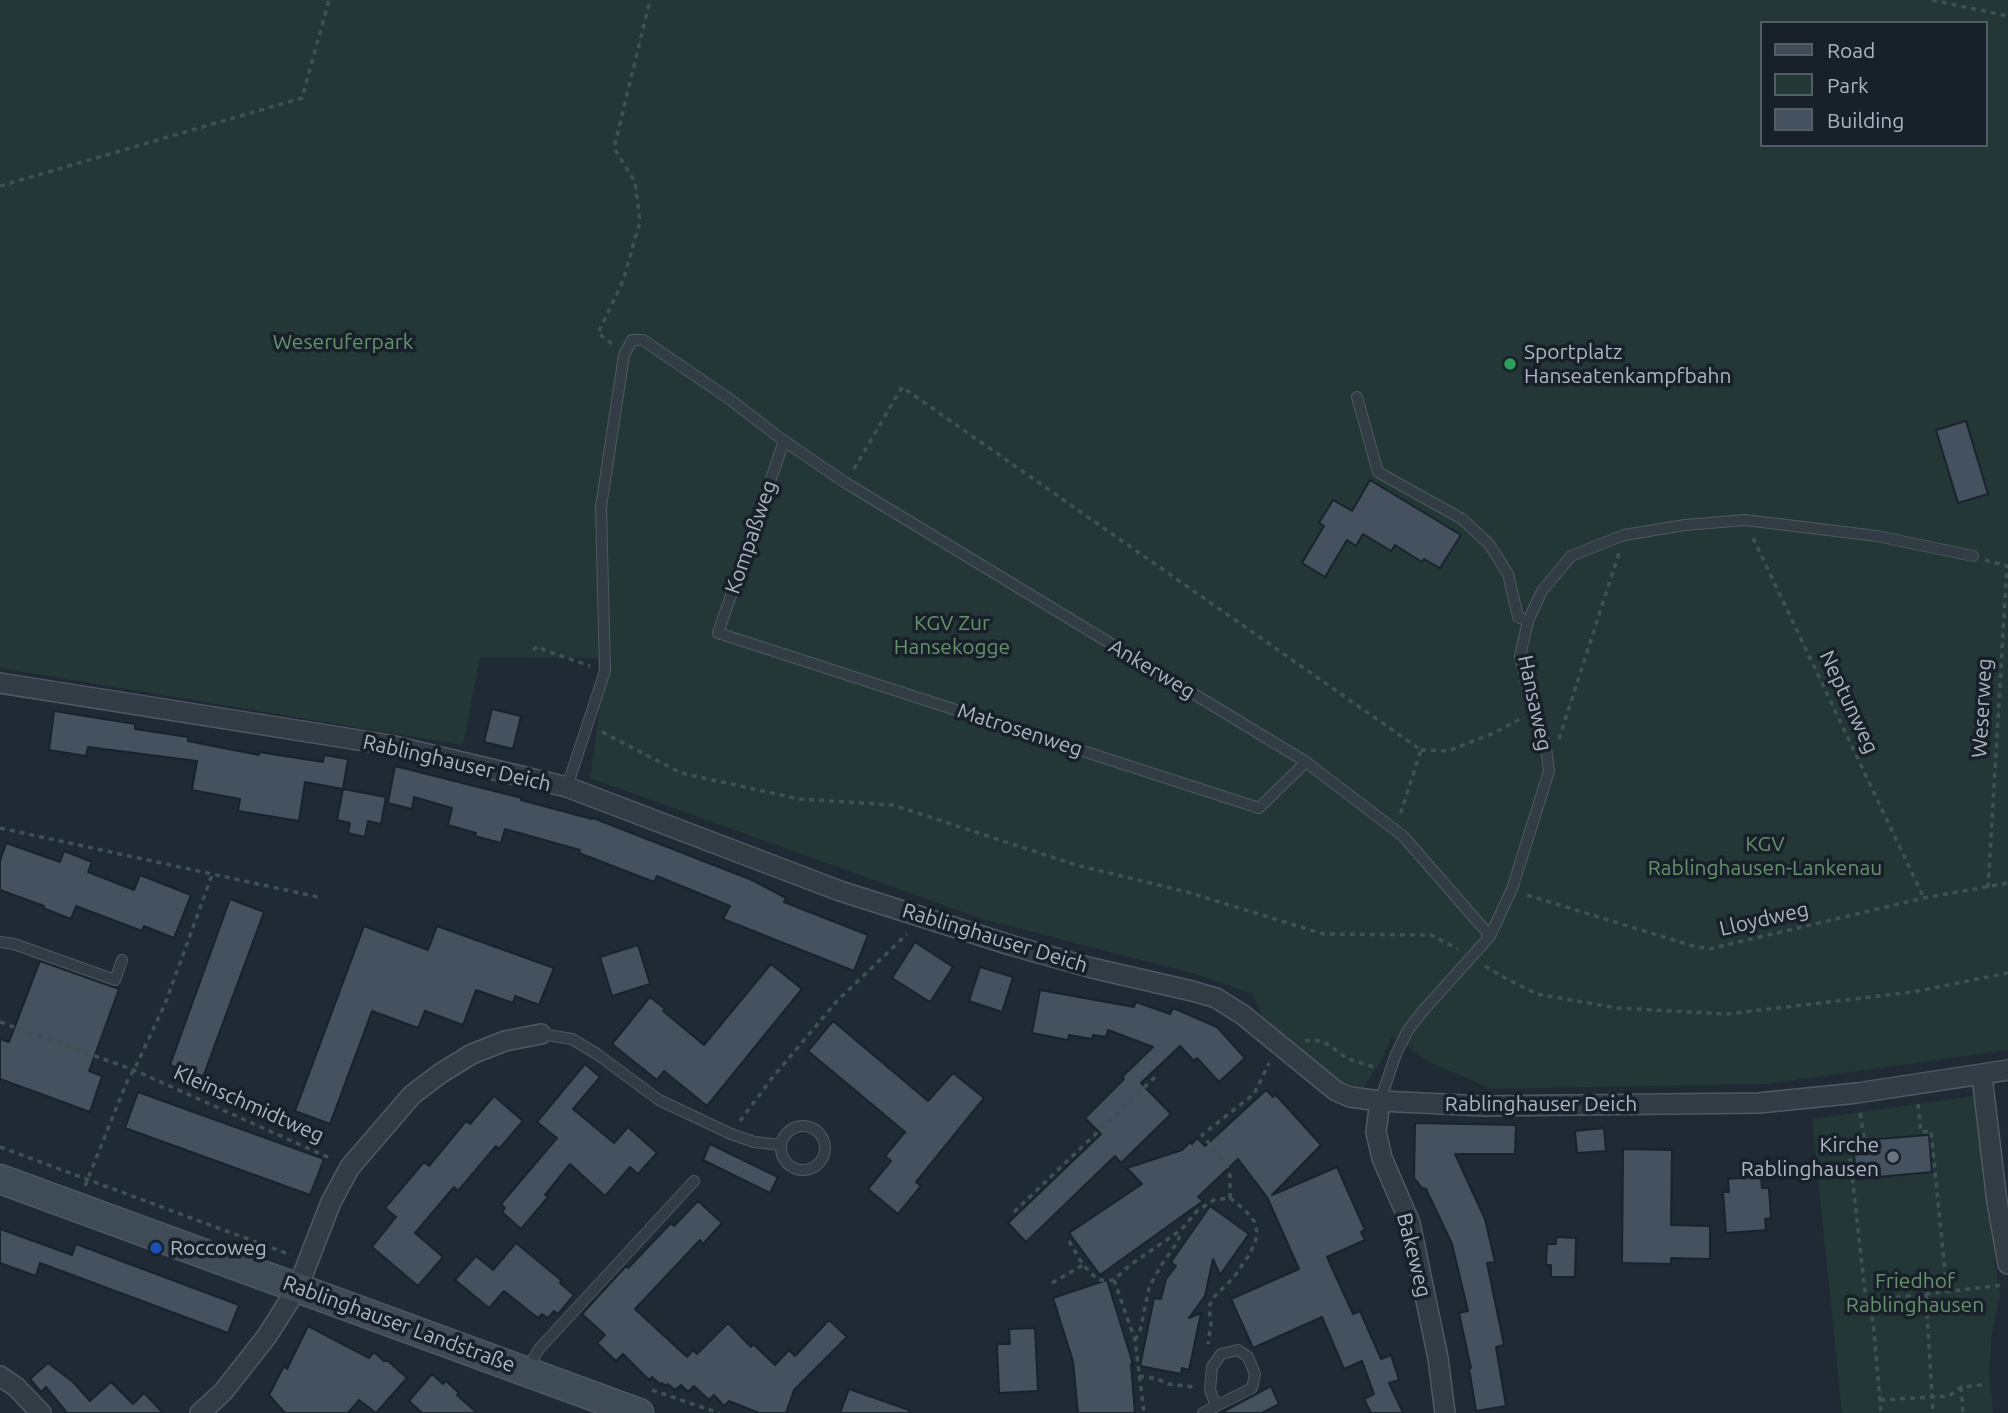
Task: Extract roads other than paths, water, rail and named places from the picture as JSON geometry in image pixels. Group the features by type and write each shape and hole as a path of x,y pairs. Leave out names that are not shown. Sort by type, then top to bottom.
{"street":[{"name":"Rablinghauser Deich","path":"0,683 390,745 567,788 840,891 923,918 1092,968 1192,990 1216,998 1243,1015 1336,1091 1350,1097 1484,1106 1759,1103 1857,1093 2008,1070"},
{"path":"200,1413 223,1392 259,1345 303,1275 331,1202 350,1167 408,1088 472,1054 505,1041 541,1034"},
{"path":"1982,1076 1997,1202 2008,1264"},
{"name":"Bakeweg","path":"1380,1101 1376,1132 1382,1158 1410,1223 1438,1358 1446,1413"},
{"name":"Rablinghauser Landstraße","path":"0,1179 76,1208 303,1275 526,1371 642,1401"},
{"path":"0,1376 16,1387 41,1413"}],"lane":[{"name":"Ankerweg","path":"567,788 605,671 601,507 624,355 632,340 643,340 845,483 1306,762 1403,836 1490,936"},
{"path":"1357,397 1378,472 1462,519 1489,544 1508,575 1518,617 1528,621"},
{"name":"Kompaßweg","path":"718,633 784,441"},
{"name":"Hansaweg","path":"1380,1101 1408,1030 1490,936 1512,889 1549,771 1546,747 1533,711 1520,656 1528,621 1542,591 1571,556 1624,536 1685,525 1745,520 1877,536 1973,556"},
{"name":"Matrosenweg","path":"718,633 1259,808 1306,762"},
{"path":"0,942 14,944 114,980 122,960"},
{"path":"541,1034 572,1039 659,1100 731,1134 754,1142 780,1145"},
{"path":"803,1125 818,1132 825,1146 824,1154 814,1167 798,1170 785,1161 780,1145 788,1131 803,1125"},
{"path":"526,1371 539,1349 694,1181"},
{"path":"1203,1413 1252,1388 1255,1374 1248,1357 1238,1350 1221,1354 1212,1367 1210,1390 1216,1406"}],"place":[{"name":"Sportplatz Hanseatenkampfbahn","path":"1510,364"},
{"name":"Kirche Rablinghausen","path":"1893,1157"},
{"name":"Roccoweg","path":"156,1248"}],"park label":[{"name":"Weseruferpark","path":"343,342"},
{"name":"KGV Zur Hansekogge","path":"952,635"},
{"name":"KGV Rablinghausen-Lankenau","path":"1765,856"},
{"name":"Friedhof Rablinghausen","path":"1915,1293"}]}
